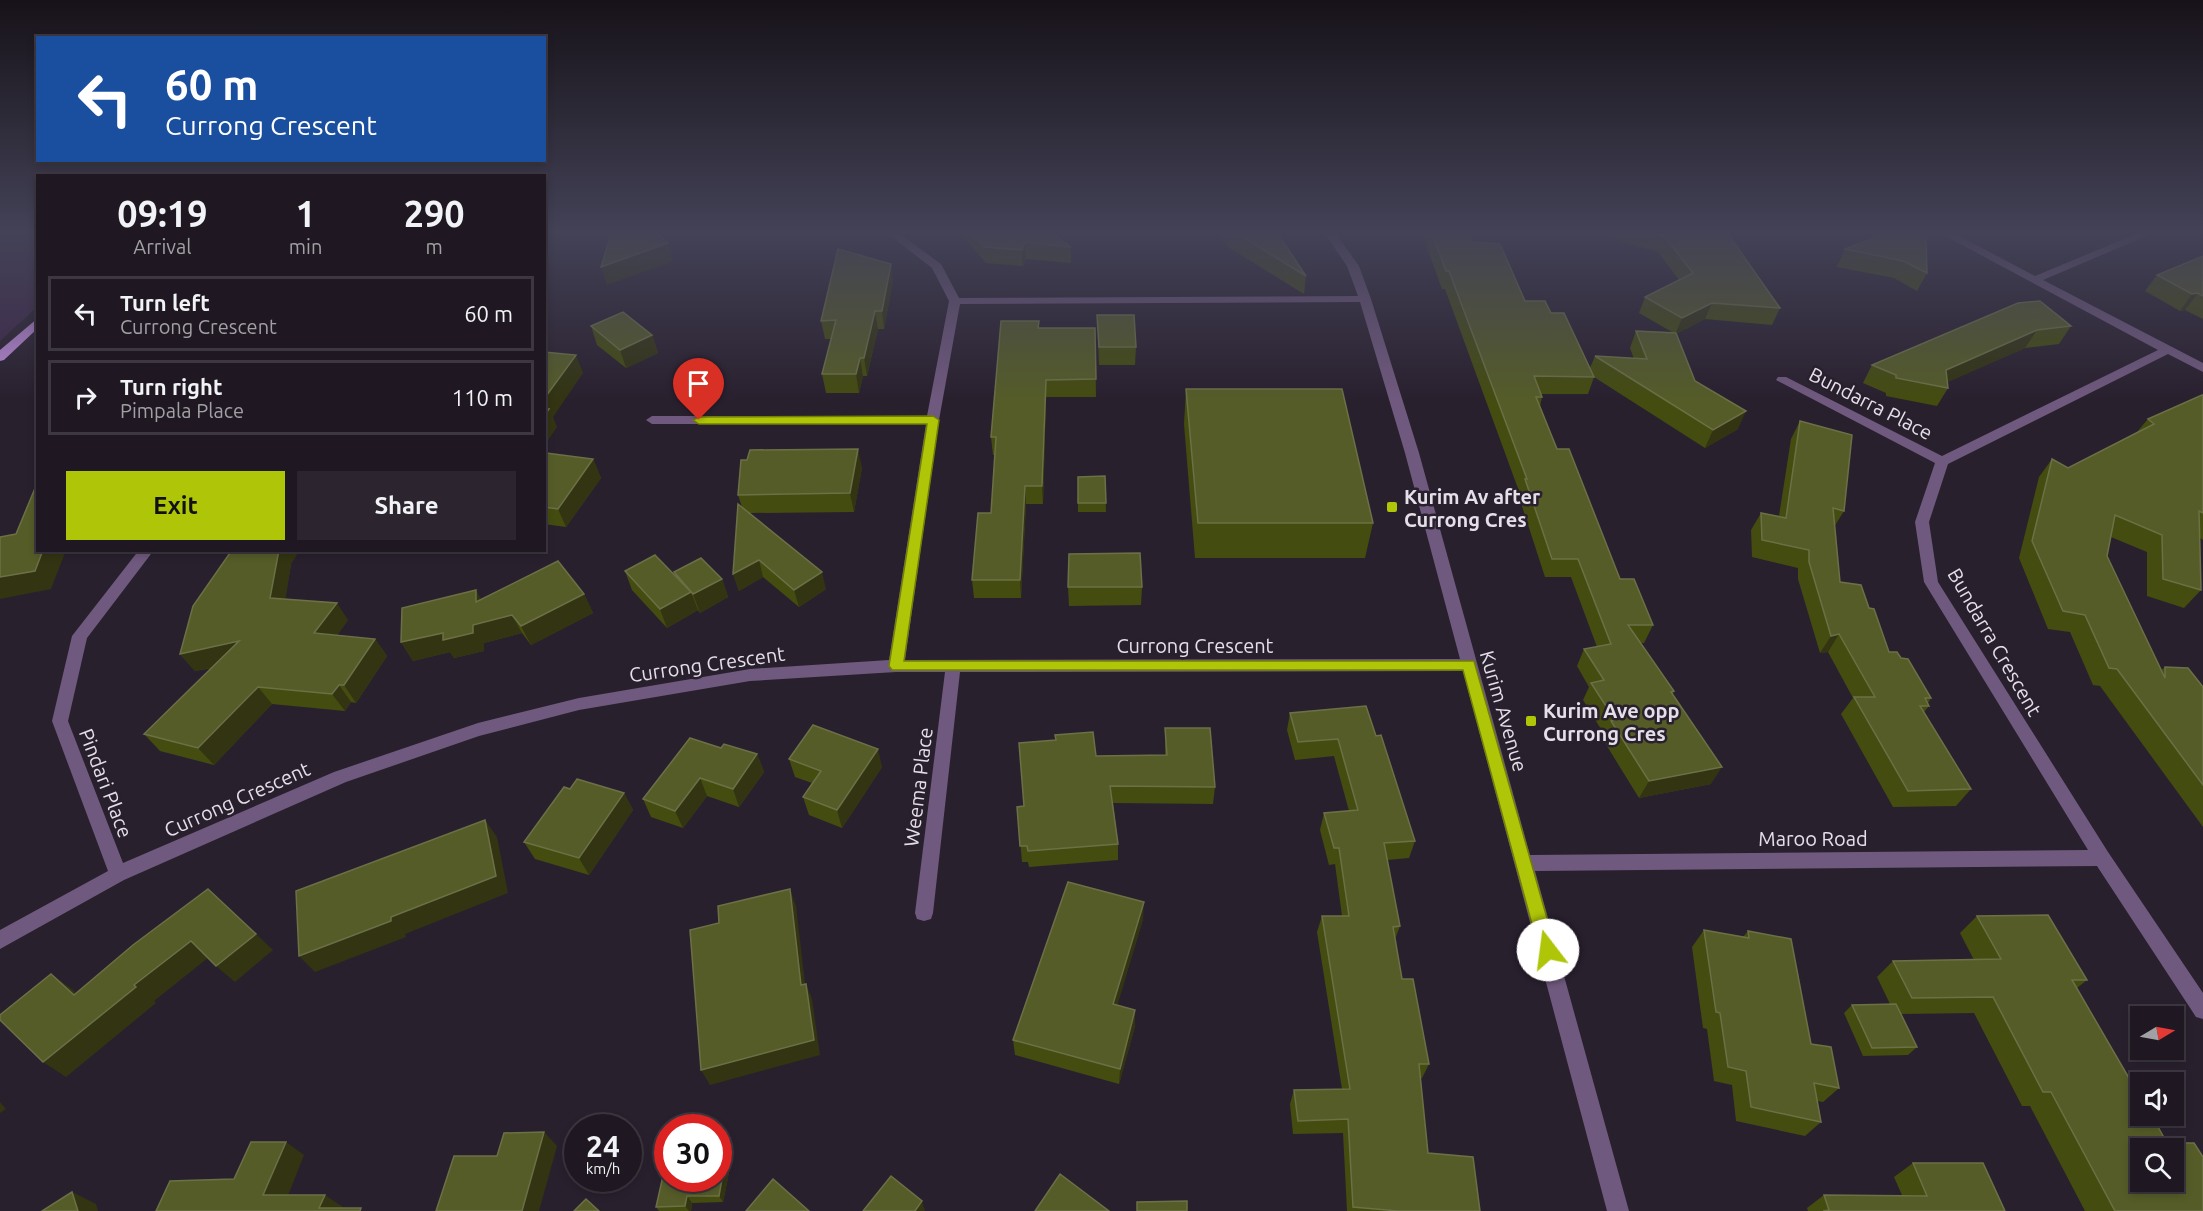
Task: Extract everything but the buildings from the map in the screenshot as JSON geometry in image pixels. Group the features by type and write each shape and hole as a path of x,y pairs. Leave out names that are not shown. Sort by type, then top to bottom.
{"main road":[{"path":"0,357 36,323"}],"street":[{"path":"897,666 933,420 955,301 948,288"},
{"name":"Kurim Avenue","path":"1361,288 1412,453 1618,1211"},
{"path":"2052,288 2203,368"},
{"path":"955,301 1365,298"},
{"path":"1942,461 2167,350"},
{"name":"Bundarra Place","path":"1782,380 1942,461"},
{"path":"652,420 933,420"},
{"name":"Bundarra Crescent","path":"1942,461 1922,522 1931,582 2102,858 2203,1010"},
{"name":"Pindari Place","path":"118,874 60,722 80,636 145,552"},
{"name":"Currong Crescent","path":"0,940 118,874 340,777 489,727 579,704 750,675 897,666 1469,665"},
{"name":"Weema Place","path":"924,913 953,667"},
{"name":"Maroo Road","path":"1524,863 2102,858"}],"shaded area":[{"path":"0,288 36,288 36,308 0,341"}],"place":[{"name":"Kurim Av after Currong Cres","path":"1392,507"},
{"name":"Kurim Ave opp Currong Cres","path":"1531,721"}],"route":[{"path":"699,420 933,420 897,666 1469,665 1548,950"}]}
